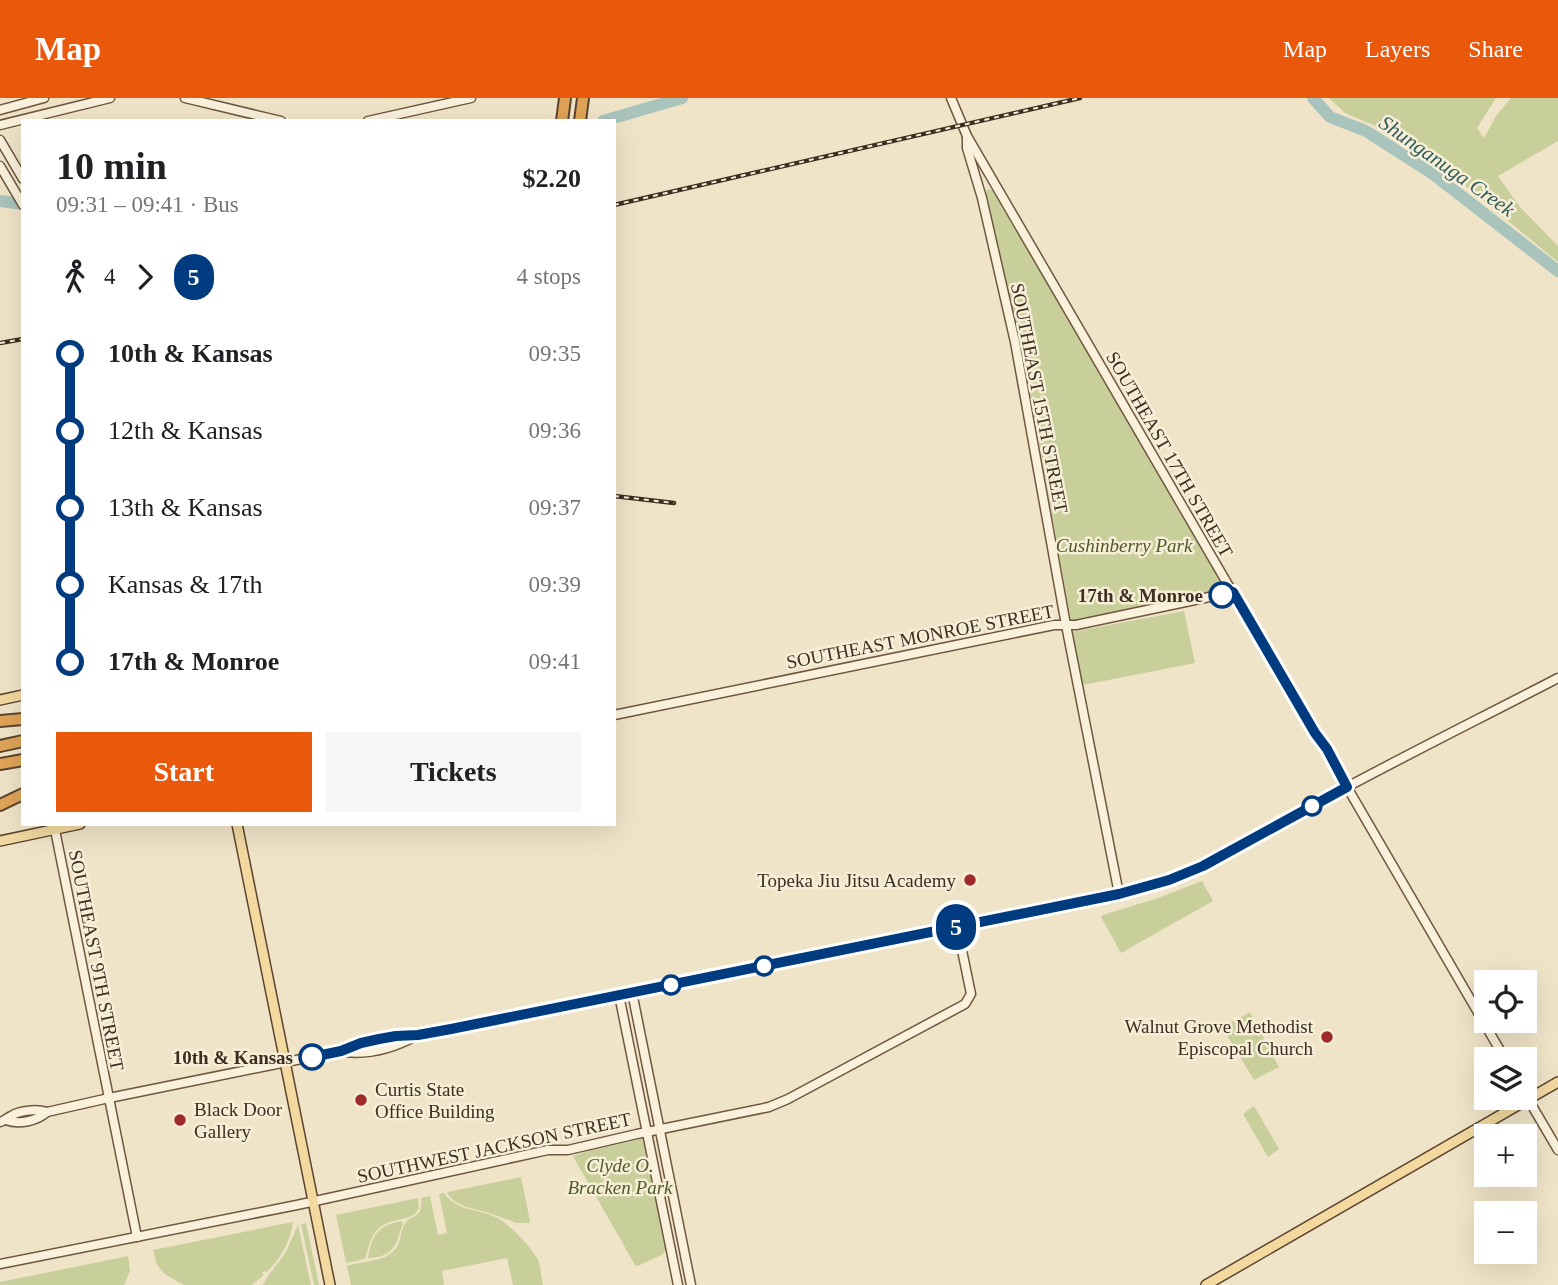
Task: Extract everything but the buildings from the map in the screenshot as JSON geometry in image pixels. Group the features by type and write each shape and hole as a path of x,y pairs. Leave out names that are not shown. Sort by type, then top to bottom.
{"highway":[{"path":"562,119 565,98"},
{"path":"580,119 583,98"},
{"path":"0,720 21,719"},
{"path":"0,746 21,741"},
{"path":"0,764 21,760"},
{"path":"0,805 21,795"}],"main road":[{"path":"0,700 21,695"},
{"path":"0,841 72,826"},
{"path":"237,826 330,1285"},
{"path":"1537,1091 1558,1082"},
{"path":"1206,1285 1502,1110"}],"street":[{"path":"0,110 44,98"},
{"path":"24,119 110,98"},
{"path":"186,98 273,119"},
{"path":"378,119 471,98"},
{"name":"SOUTHEAST 15TH STREET","path":"951,98 967,136 967,148 982,198 1017,352 1066,625 1119,894"},
{"path":"0,125 21,120"},
{"name":"SOUTHEAST 17TH STREET","path":"967,136 1315,733 1327,749 1498,1047"},
{"path":"0,140 21,176"},
{"path":"0,166 21,202"},
{"path":"982,198 983,190 992,178"},
{"name":"SOUTHEAST MONROE STREET","path":"616,715 1054,625 1076,625 1233,592"},
{"path":"3,1121 12,1115 38,1109 47,1112 341,1051 361,1043 418,1035 619,995 1119,894 1169,880 1203,866 1347,787 1558,678"},
{"name":"SOUTHEAST 9TH STREET","path":"55,830 137,1237"},
{"name":"SOUTHWEST JACKSON STREET","path":"0,1264 548,1150 569,1150 750,1112 779,1103 960,1008 971,995 957,926"},
{"path":"632,992 691,1285"},
{"path":"619,995 678,1285"},
{"path":"1534,1110 1558,1150"}],"green space":[{"path":"1329,98 1496,98 1477,128 1484,138 1496,116 1511,98 1558,98 1558,141 1498,176 1520,207 1558,246 1558,262 1430,157 1373,125 1345,113"},
{"name":"Cushinberry Park","path":"987,189 993,190 1219,579 1220,587 1215,593 1075,622 1071,620 1029,386"},
{"path":"1184,611 1195,663 1083,685 1072,632"},
{"path":"1202,881 1213,901 1121,953 1101,917 1103,915"},
{"path":"1250,1012 1279,1067 1254,1080 1222,1027"},
{"path":"1254,1106 1279,1149 1268,1157 1243,1114"},
{"name":"Clyde O. Bracken Park","path":"642,1139 645,1141 666,1250 638,1266 573,1156"},
{"path":"521,1177 529,1223 517,1223 466,1207 447,1194 448,1192"},
{"path":"444,1193 454,1203 493,1216 511,1228 537,1258 543,1285 513,1285 507,1258 442,1271 444,1285 351,1285 347,1266 382,1258 394,1251 405,1224 419,1213 421,1198 430,1196 438,1235 447,1233 439,1194"},
{"path":"418,1198 419,1208 415,1214 387,1223 377,1230 365,1259 346,1262 336,1215"},
{"path":"401,1221 403,1223 393,1248 383,1255 368,1258 371,1243 377,1233 386,1226"},
{"path":"293,1222 290,1236 280,1255 252,1285 184,1285 160,1269 153,1250"},
{"path":"306,1223 319,1285 314,1285 301,1224"},
{"path":"298,1225 311,1285 263,1285 286,1252"},
{"path":"128,1256 130,1271 124,1285 0,1285 0,1282"}],"waterway":[{"name":"Shunganuga Creek","path":"610,119 682,98"},
{"name":"Shunganuga Creek","path":"1313,98 1330,117 1366,131 1433,174 1558,271"},
{"name":"Shunganuga Creek","path":"0,201 21,204"}],"railway":[{"path":"616,205 1080,98"},
{"path":"0,343 21,339"},
{"path":"616,496 674,503"}],"bus line":[{"name":"5","path":"312,1057 379,1039 451,1029 1119,894 1142,889 1203,866 1347,787 1233,592 1222,595"}],"place":[{"name":"17th & Monroe","path":"1222,595"},
{"name":"Topeka Jiu Jitsu Academy","path":"970,880"},
{"name":"Walnut Grove Methodist Episcopal Church","path":"1327,1037"},
{"name":"10th & Kansas","path":"312,1057"},
{"name":"Curtis State Office Building","path":"361,1100"},
{"name":"Black Door Gallery","path":"180,1120"}]}
